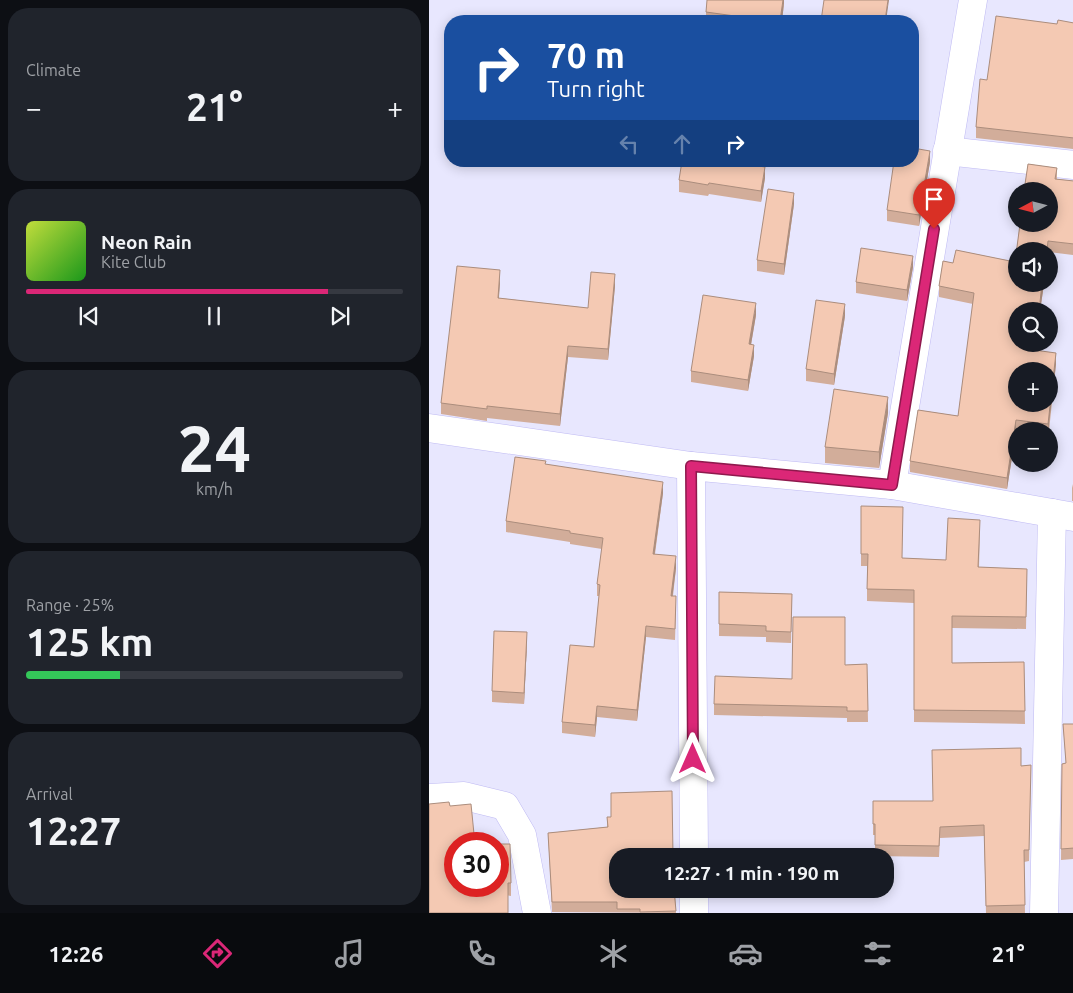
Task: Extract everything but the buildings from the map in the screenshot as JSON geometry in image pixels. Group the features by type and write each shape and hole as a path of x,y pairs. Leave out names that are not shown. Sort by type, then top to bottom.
{"street":[{"path":"892,485 973,0"},
{"path":"947,151 1073,165"},
{"path":"429,428 691,466 892,485 1062,515 1044,913"},
{"path":"691,466 694,848"},
{"path":"429,798 465,796 505,806 522,835 537,913"},
{"path":"694,898 695,913"}],"route":[{"path":"693,759 691,466 892,485 934,229"}]}
